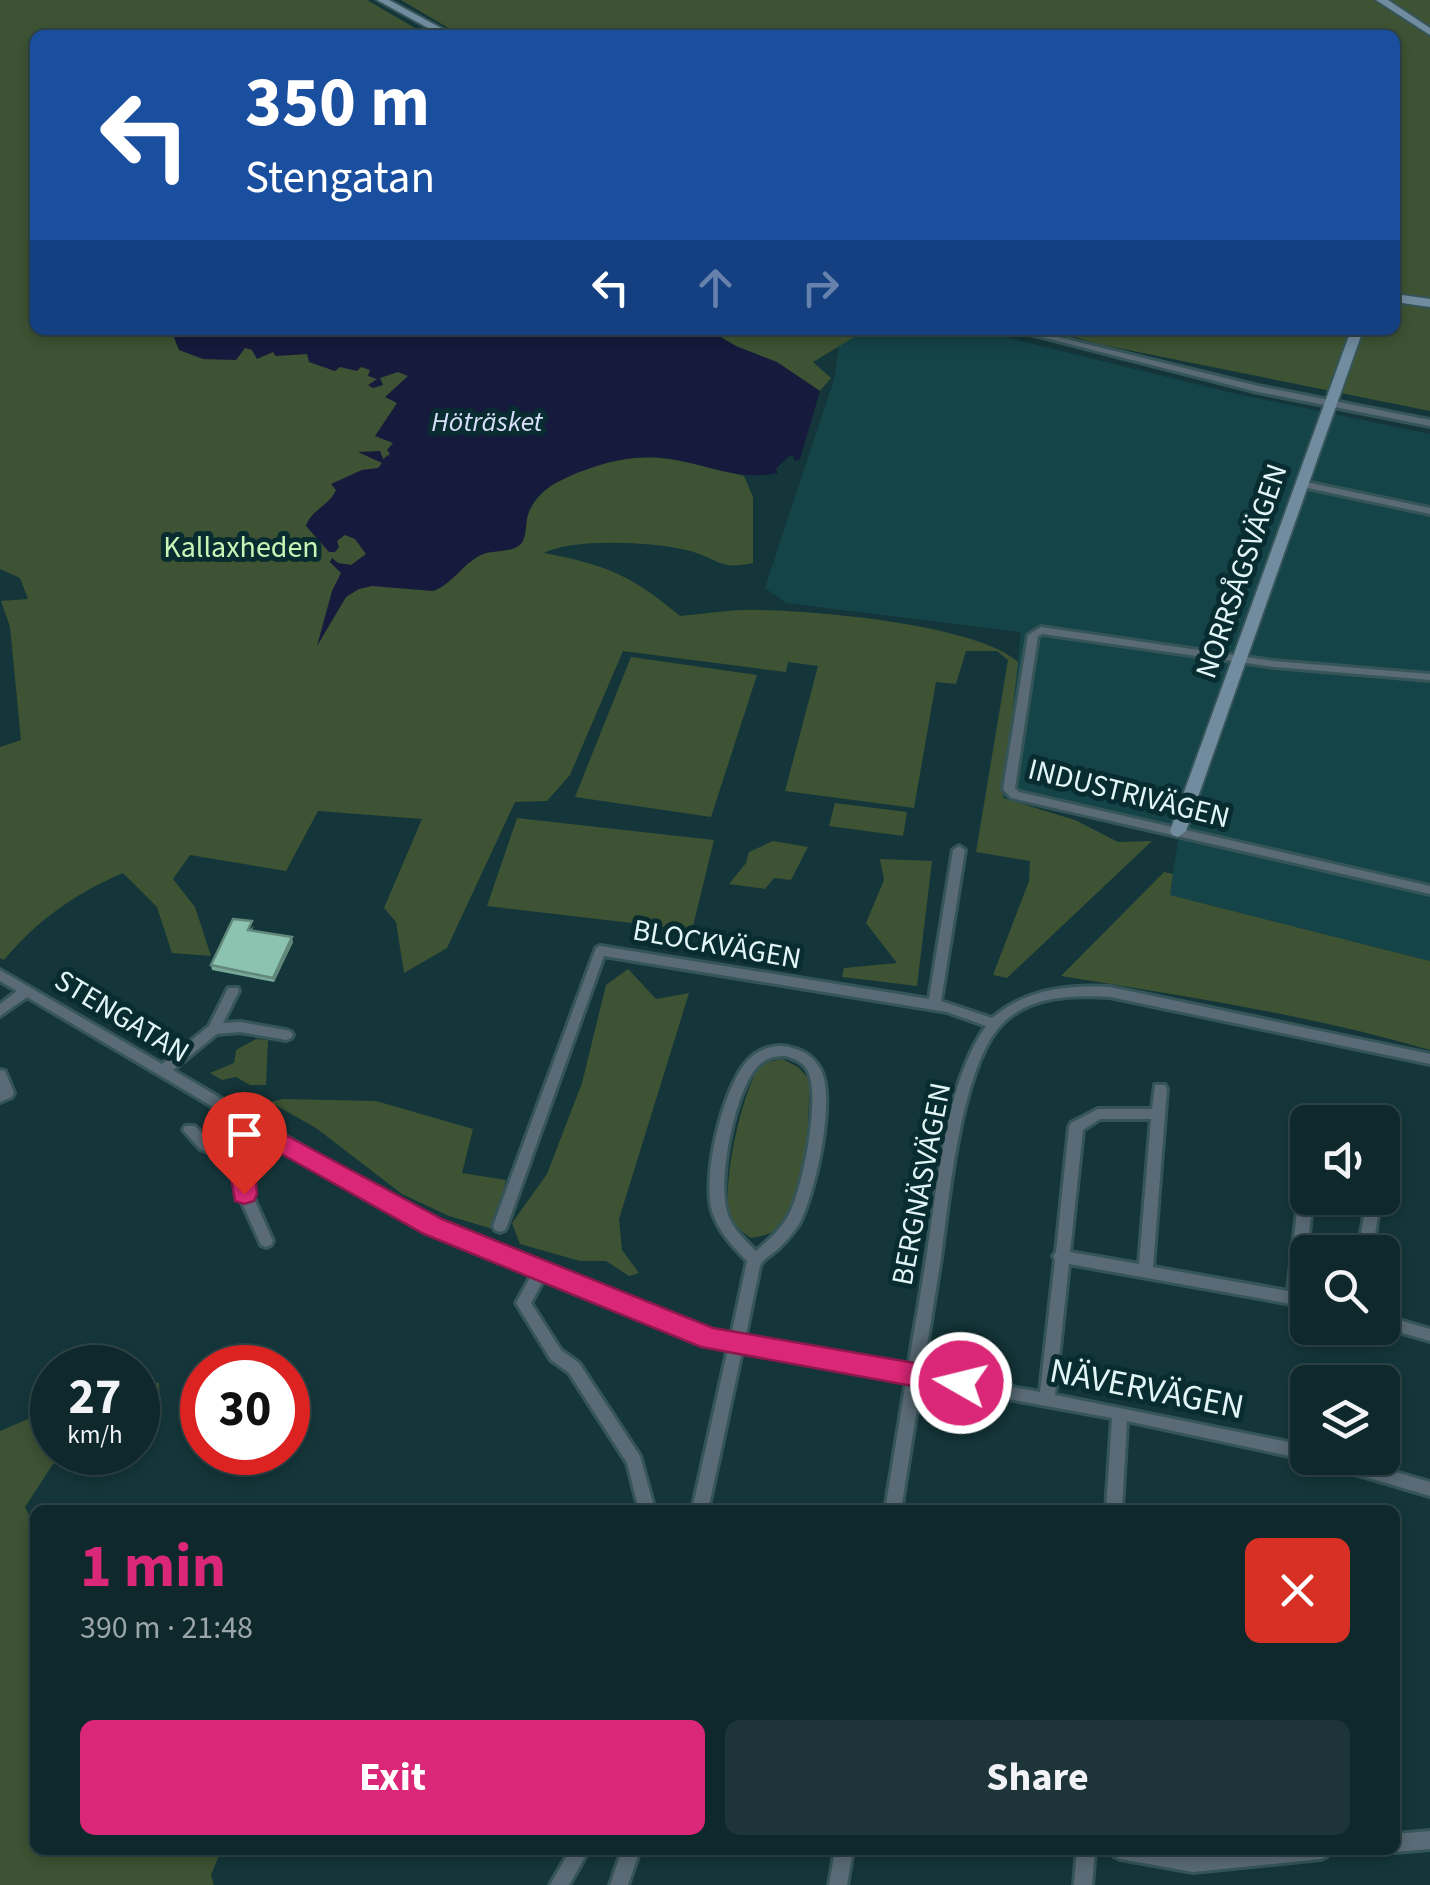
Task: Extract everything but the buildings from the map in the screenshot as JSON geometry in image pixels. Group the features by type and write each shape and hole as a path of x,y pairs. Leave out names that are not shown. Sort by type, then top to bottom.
{"street":[{"path":"382,0 439,30"},
{"path":"1381,0 1430,32"},
{"path":"1400,299 1430,303"},
{"path":"1039,335 1430,423"},
{"name":"NORRSÅGSVÄGEN","path":"1178,831 1355,335"},
{"path":"1301,484 1430,510"},
{"name":"INDUSTRIVÄGEN","path":"1239,658 1073,632 1046,629 1032,635 1008,789 1015,795 1430,890"},
{"path":"1239,658 1430,677"},
{"path":"934,1005 958,850"},
{"name":"BLOCKVÄGEN","path":"500,1226 600,952 934,1005 973,1013 994,1024"},
{"name":"STENGATAN","path":"0,975 403,1212 711,1339 914,1377"},
{"path":"0,1011 26,990"},
{"path":"994,1024 1010,1011 1046,995 1072,990 1110,992 1430,1059"},
{"path":"214,1029 233,991"},
{"name":"BERGNÄSVÄGEN","path":"895,1505 960,1107 976,1057 994,1024"},
{"path":"162,1072 214,1029 224,1026 286,1034"},
{"path":"701,1505 756,1259 785,1238 798,1216 819,1112 820,1085 815,1068 788,1051 766,1053 746,1071 730,1114 720,1166 718,1207 728,1230 756,1259"},
{"path":"0,1075 4,1095"},
{"path":"1146,1270 1160,1088"},
{"path":"1047,1398 1076,1128 1098,1114 1158,1114"},
{"path":"190,1130 205,1145 241,1159"},
{"path":"241,1159 267,1134"},
{"path":"241,1159 244,1194 266,1241"},
{"path":"1060,1256 1290,1298"},
{"path":"541,1271 523,1303 556,1355 574,1368 634,1461 646,1505"},
{"path":"1400,1326 1430,1335"},
{"name":"NÄVERVÄGEN","path":"914,1377 1047,1398 1290,1449"},
{"path":"1114,1505 1120,1412"},
{"path":"1383,1475 1430,1489"},
{"path":"1400,1843 1430,1840"},
{"path":"559,1885 571,1855"},
{"path":"619,1885 629,1855"},
{"path":"838,1885 843,1855"},
{"path":"1083,1885 1086,1855"},
{"path":"1148,1855 1194,1863 1272,1855"}],"shaded area":[{"path":"840,335 997,335 1232,393 1430,434 1430,961 1169,895 1179,836 1002,799 1021,632 786,603 765,588 835,376"}],"green space":[{"name":"Kallaxheden","path":"0,0 367,0 418,30 30,30 30,335 858,335 813,362 831,378 820,391 792,373 479,504 526,521 533,504 561,479 621,459 670,459 744,476 753,497 753,563 725,564 686,550 634,543 574,545 544,553 617,574 680,616 748,610 857,617 934,630 998,649 1018,662 1003,798 1075,820 1118,842 1152,841 1007,978 993,975 1029,881 1030,861 976,852 1008,660 997,651 966,651 956,684 936,682 914,808 785,791 818,666 788,662 786,672 623,651 570,775 547,801 515,802 447,948 404,973 396,922 384,908 422,819 318,811 286,871 190,855 173,879 195,907 211,956 172,953 157,907 123,873 58,909 4,960 0,958 0,747 21,740 10,627 1,601 28,599 20,578 0,569"},
{"path":"401,0 1430,0 1430,411 1068,335 1400,335 1400,30 452,30"},
{"path":"631,657 757,675 711,817 575,797"},
{"path":"835,803 907,812 903,836 829,826"},
{"path":"517,818 714,840 692,930 487,906"},
{"path":"773,841 808,847 791,880 774,878 765,889 729,884 746,863 749,852"},
{"path":"880,859 932,861 917,986 842,977 844,968 897,963 866,923 884,880"},
{"path":"1164,872 1173,874 1170,895 1430,961 1430,1050 1293,1016 1061,976"},
{"path":"628,969 656,999 689,993 619,1219 622,1250 639,1273 629,1276 606,1261 580,1261 520,1244 512,1223 547,1174 582,1083 606,985"},
{"path":"256,1039 268,1040 266,1085 250,1085 236,1077 222,1080 210,1073 234,1063 236,1050"},
{"path":"782,1059 798,1067 809,1079 805,1156 789,1213 774,1231 751,1238 730,1216 731,1161 740,1115 754,1077 761,1064"},
{"path":"376,1101 473,1129 462,1173 506,1180 493,1229 449,1216 402,1194 316,1128 270,1102"},
{"path":"30,1418 30,1475 46,1475 25,1507 30,1517 30,1855 219,1855 211,1875 214,1885 0,1885 0,1431"}],"water":[{"name":"Höträsket","path":"173,335 717,335 777,362 820,391 800,459 795,461 789,456 776,469 778,473 735,474 653,457 615,461 579,472 536,498 520,545 481,555 433,591 372,586 359,589 346,597 317,646 341,573 330,562 332,558 351,565 366,554 355,539 345,535 337,541 339,547 335,552 329,552 306,526 336,490 331,484 362,470 378,468 382,463 358,452 380,451 383,459 390,454 387,450 393,443 375,436 397,403 385,397 408,376 398,372 380,378 383,385 373,388 368,385 377,379 368,376 370,370 340,367 335,371 309,362 307,354 276,356 273,352 257,359 252,350 245,348 236,360 203,359 179,350"}],"route":[{"path":"244,1194 241,1159 267,1134 433,1226 711,1339 961,1383"}]}
